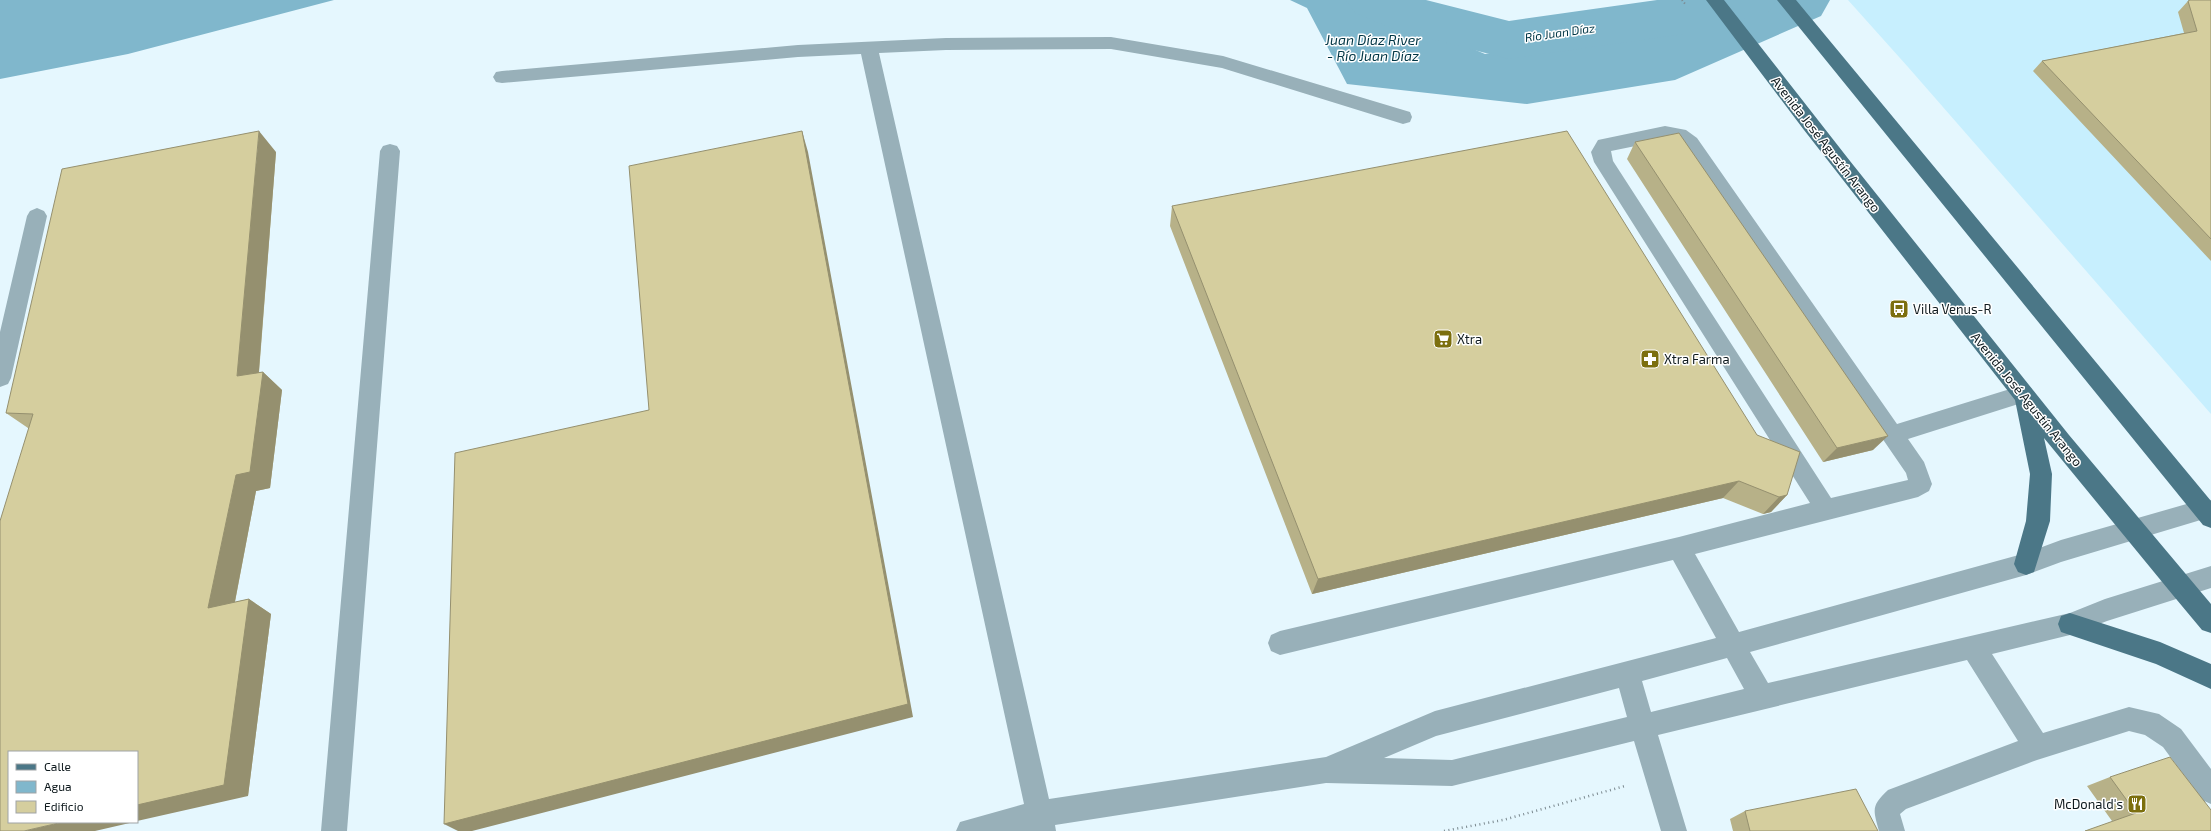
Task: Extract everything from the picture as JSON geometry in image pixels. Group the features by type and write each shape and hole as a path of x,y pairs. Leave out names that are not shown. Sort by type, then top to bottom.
{"main road":[{"name":"Avenida José Agustín Arango","path":"1715,0 1802,115 2132,531 2211,622"},
{"path":"1786,0 1870,104 2209,512"},
{"path":"2023,394 2041,474 2038,521 2026,564"},
{"path":"2070,624 2130,642 2194,668 2211,677"}],"street":[{"path":"502,77 798,51 869,49 946,44 1111,43 1223,62 1403,117"},
{"path":"869,49 1041,822"},
{"path":"1280,643 1679,548 1826,509 1910,490 1921,484 1916,469 1690,143 1679,135 1665,133 1605,145 1601,152 1604,162 1826,509"},
{"path":"334,831 390,152"},
{"path":"0,378 37,216"},
{"path":"1891,435 2023,394"},
{"path":"1326,770 1436,724 1734,645 2026,564 2061,551 2132,531 2209,512"},
{"path":"1679,548 1762,697"},
{"path":"969,831 1041,822 1326,770 1452,774 1762,697 2070,624 2105,610 2181,588 2211,577"},
{"path":"1973,646 2037,746"},
{"path":"1627,674 1674,831"},
{"path":"1892,831 1886,810 1897,799 2037,746 2129,719 2150,723 2172,738 2211,791"}],"path":[{"path":"1444,831 1503,820 1658,777"}],"shaded area":[{"path":"1848,0 2211,0 2211,414 1908,67"}],"water":[{"path":"0,0 334,0 128,54 0,79"},
{"name":"Juan Díaz River - Río Juan Díaz","path":"1290,0 1371,0 1375,7 1485,54 1654,33 1708,0 1830,0 1821,16 1675,80 1527,104 1347,84 1307,8"}],"building":[{"path":"2211,0 2211,239 2042,61 2197,31 2188,1"},
{"path":"259,131 237,376 263,372 250,472 236,475 208,608 249,599 224,785 138,805 138,751 8,751 8,823 59,823 24,831 0,831 0,521 33,414 6,413 62,169"},
{"path":"802,131 908,704 444,824 455,453 649,410 629,166"},
{"name":"Xtra","path":"1567,131 1757,435 1800,452 1787,495 1779,497 1739,481 1318,579 1172,206"},
{"path":"1679,133 1888,436 1837,448 1635,142"},
{"name":"McDonald's","path":"2170,757 2211,810 2211,831 2085,831 2136,813 2110,777"},
{"path":"1856,789 1878,831 1750,831 1745,811"}],"waterway":[{"name":"Río Juan Díaz","path":"1374,0 1416,17 1509,40 1684,15 1749,0"}],"place":[{"name":"Villa Venus-R","path":"1899,309"},
{"name":"Xtra","path":"1443,339"},
{"name":"Xtra Farma","path":"1650,359"},
{"name":"McDonald's","path":"2137,804"}]}
